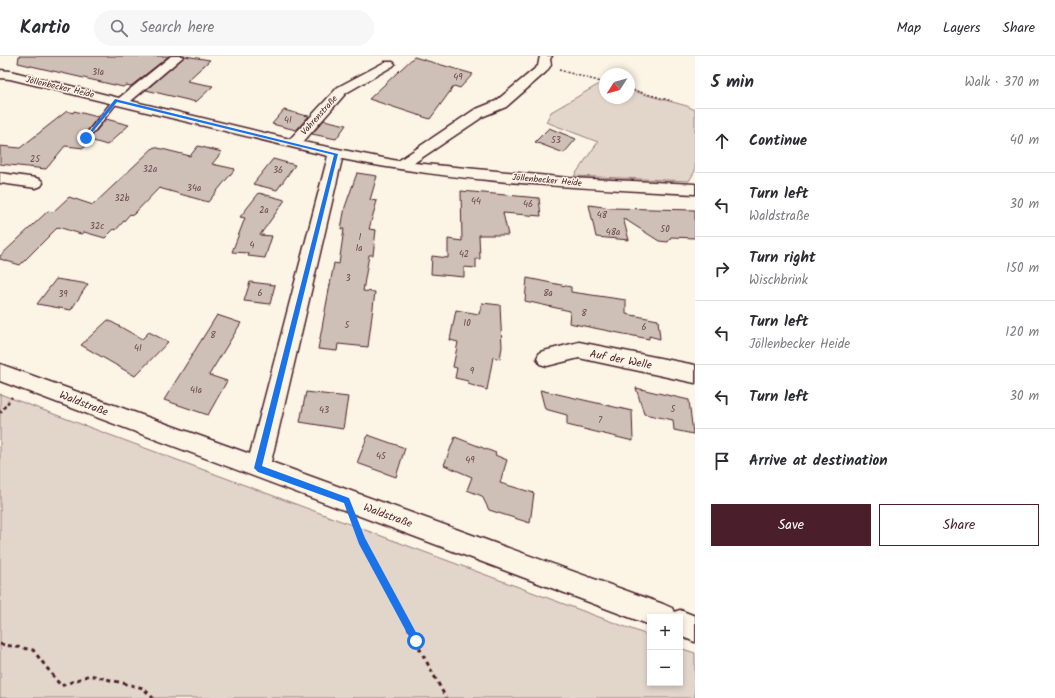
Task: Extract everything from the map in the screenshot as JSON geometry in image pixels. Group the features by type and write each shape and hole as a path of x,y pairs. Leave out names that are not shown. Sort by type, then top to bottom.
{"street":[{"path":"119,101 178,56"},
{"path":"400,166 479,113 501,104 545,61"},
{"name":"Vahrenstraße","path":"293,144 342,90 389,64"},
{"name":"Jöllenbecker Heide","path":"0,74 10,75 336,154 400,166 569,183 695,189"},
{"path":"258,468 336,154"},
{"path":"0,178 36,183"},
{"name":"Auf der Welle","path":"547,358 579,350 695,374"},
{"name":"Waldstraße","path":"0,372 655,614"},
{"path":"683,624 695,629"}],"lane":[{"path":"86,138 119,101"}],"path":[{"path":"545,61 599,81"},
{"path":"635,91 672,101"},
{"path":"346,500 362,541 446,698"},
{"path":"0,644 33,650 61,686 90,675 144,688 153,698"}],"shaded area":[{"path":"599,84 599,104 635,104 635,92 687,106 695,110 695,171 689,181 574,176 598,142 546,122 551,112"},
{"path":"0,394 647,635 647,686 683,686 683,649 695,653 695,698 0,698"}],"building":[{"path":"19,56 169,56 131,86 126,85 123,87 18,63"},
{"path":"185,56 210,60 187,81 213,86 196,102 146,90"},
{"path":"414,57 473,74 460,88 454,86 430,119 369,99"},
{"path":"284,110 309,116 296,130 272,124"},
{"path":"67,111 73,113 74,111 98,117 83,136 84,140 89,140 106,119 129,125 107,145 90,140 84,148 65,146 46,169 0,164 0,146 20,148"},
{"path":"324,120 346,125 336,139 312,134"},
{"path":"549,128 576,139 564,153 535,142"},
{"path":"198,146 222,152 212,164 235,169 208,202 159,188 133,215 130,214 116,230 114,229 105,238 84,232 81,234 58,227 20,265 0,259 0,256 48,211 53,212 69,197 93,205 154,147 190,156"},
{"path":"273,159 295,165 277,190 253,184"},
{"path":"357,173 377,176 370,200 377,201 369,229 376,230 373,255 369,255 363,291 375,292 368,347 338,344 337,351 318,349 334,263 339,264 344,229 341,229 345,207"},
{"path":"461,191 539,198 541,216 503,213 508,235 479,235 480,259 476,259 476,268 464,267 464,277 431,274 432,256 448,258 448,239 462,241"},
{"path":"259,193 285,200 260,235 272,236 265,258 248,256 249,253 232,252 245,218 240,217"},
{"path":"589,205 611,208 695,210 695,238 671,237 668,242 659,241 623,218 629,240 596,237"},
{"path":"527,278 571,287 571,292 626,300 626,314 658,320 660,339 649,336 649,339 569,323 570,311 525,301"},
{"path":"56,279 88,284 71,310 37,304"},
{"path":"250,282 275,285 270,304 244,301"},
{"path":"482,303 500,305 502,347 500,359 493,357 487,390 468,384 468,381 455,378 457,368 453,367 458,342 450,340 456,310 479,314"},
{"path":"217,315 241,323 209,375 227,381 208,415 164,400"},
{"path":"108,320 142,339 149,332 168,342 135,376 81,345"},
{"path":"636,388 689,400 693,434 674,430 673,420 644,414"},
{"path":"540,390 632,411 633,441 567,425 567,415 545,409"},
{"path":"306,392 348,397 343,429 300,422"},
{"path":"368,435 405,448 396,477 357,463"},
{"path":"455,437 496,453 495,455 507,460 500,483 534,493 530,523 489,510 482,496 467,490 472,477 444,465"}],"route":[{"path":"86,138 116,100 336,154 258,468 346,500 362,541 416,641"}]}
